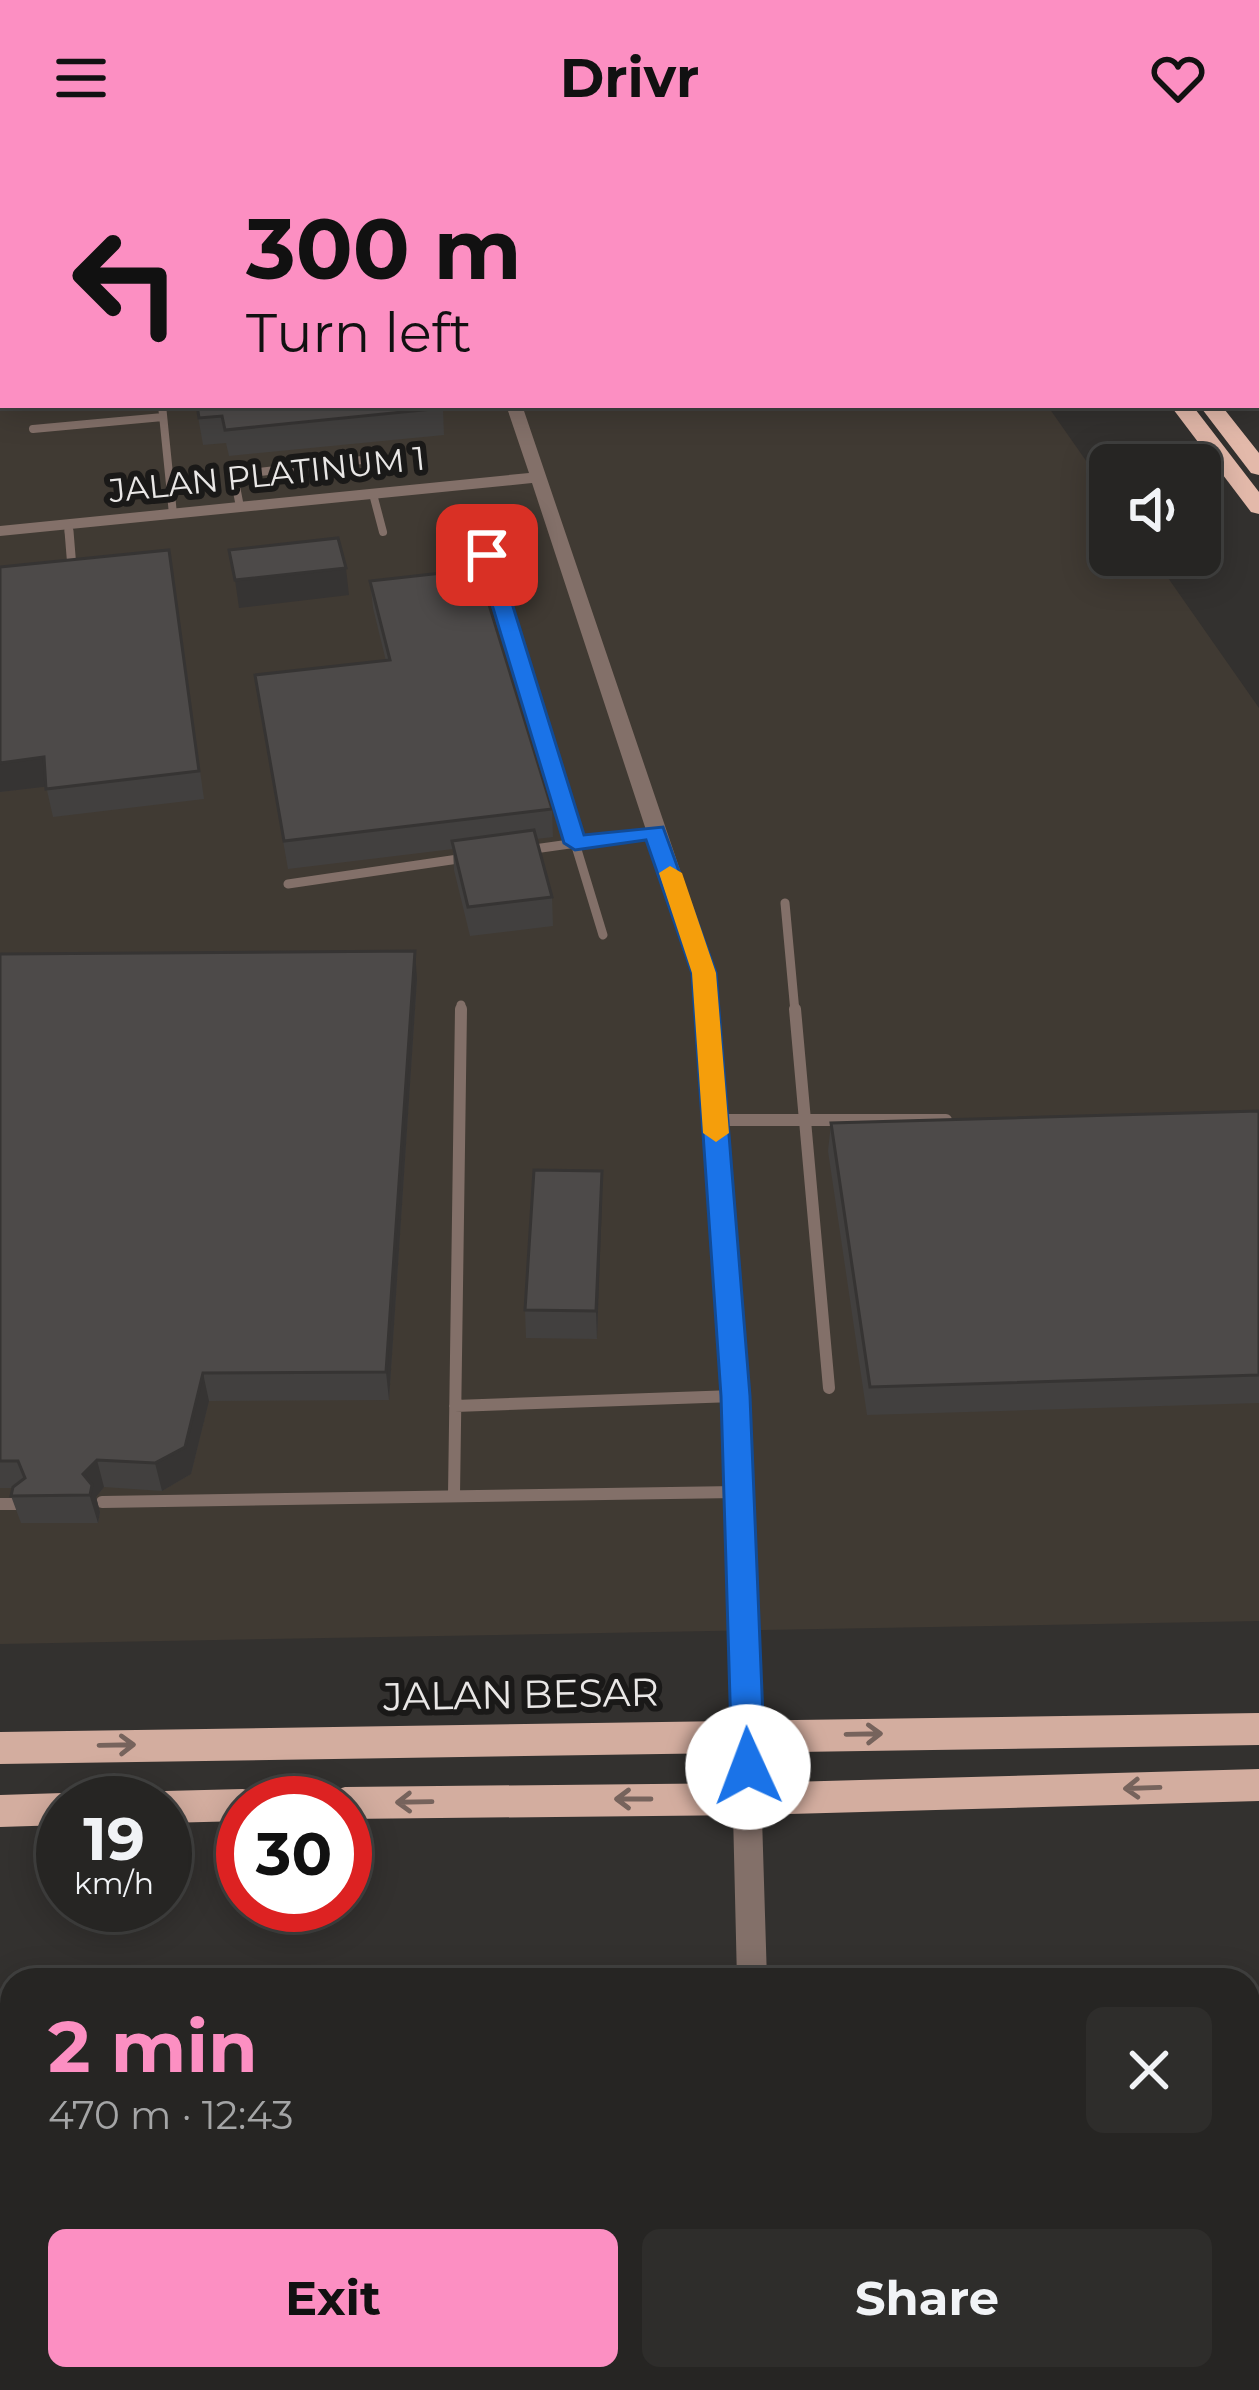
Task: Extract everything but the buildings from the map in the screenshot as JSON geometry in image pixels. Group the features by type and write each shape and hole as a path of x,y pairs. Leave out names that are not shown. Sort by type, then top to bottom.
{"highway":[{"path":"1183,408 1259,507"},
{"path":"1212,408 1259,467"}],"main road":[{"name":"JALAN BESAR","path":"0,1748 1259,1730"},
{"path":"372,1803 750,1799 1259,1785"},
{"path":"0,1811 36,1810"}],"street":[{"path":"515,408 704,973 736,1396 752,1968"},
{"name":"JALAN PLATINUM 1","path":"0,531 539,477"}],"lane":[{"path":"33,429 163,411 173,514"},
{"path":"240,507 235,482 242,474 370,459"},
{"path":"373,494 383,532"},
{"path":"68,524 72,568"},
{"path":"479,529 602,935"},
{"path":"54,570 94,567"},
{"path":"475,584 495,581"},
{"path":"509,852 655,832"},
{"path":"288,884 487,855"},
{"path":"785,903 829,1388"},
{"path":"454,1495 461,1005"},
{"path":"715,1120 950,1120"},
{"path":"455,1406 736,1396"},
{"path":"102,1502 739,1492"},
{"path":"0,1504 24,1504"}],"shaded area":[{"path":"0,408 1049,408 1089,465 1089,576 1167,576 1259,708 1259,1621 0,1644"}],"slow traffic":[{"path":"670,873 704,973 716,1133"}],"route":[{"path":"487,555 575,843 655,832 700,953 736,1396 748,1767"}]}
